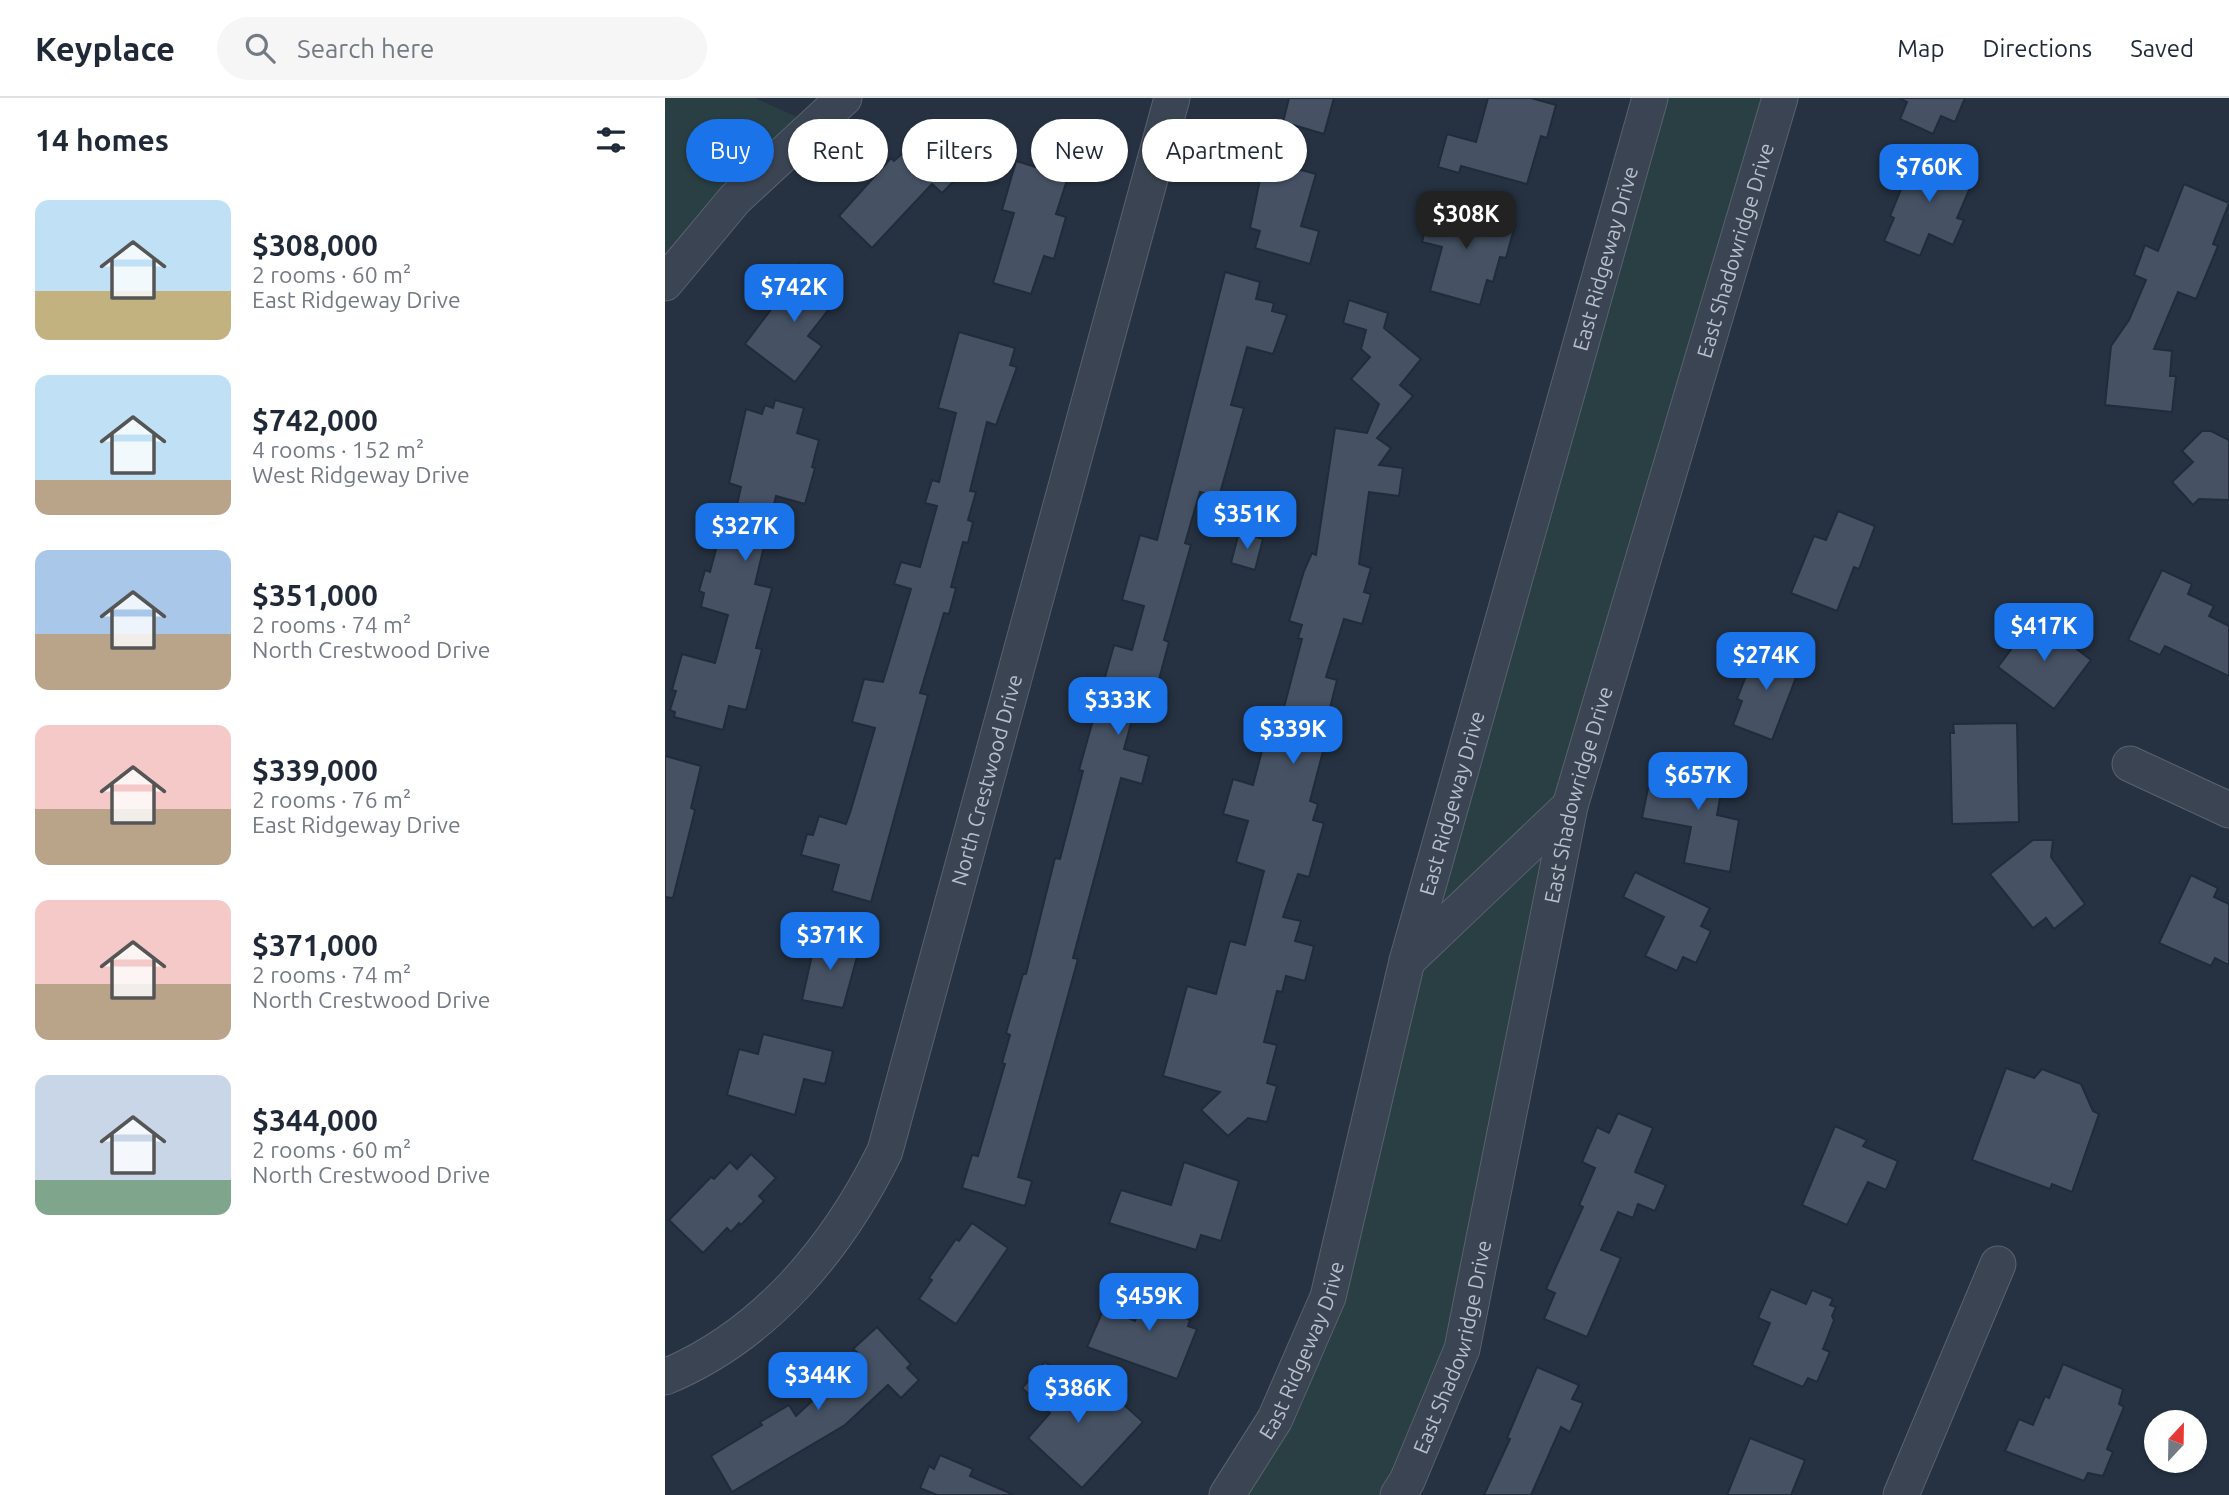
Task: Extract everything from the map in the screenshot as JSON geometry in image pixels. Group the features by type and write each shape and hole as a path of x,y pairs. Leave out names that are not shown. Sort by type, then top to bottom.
{"street":[{"path":"665,283 735,199 844,98"},
{"name":"North Crestwood Drive","path":"665,1377 707,1355 771,1310 837,1236 861,1200 885,1151 1172,98"},
{"name":"East Ridgeway Drive","path":"1227,1495 1275,1419 1328,1297 1407,961 1650,98"},
{"name":"East Shadowridge Drive","path":"1398,1495 1407,1482 1462,1349 1570,806 1780,98"},
{"path":"2130,764 2229,810"},
{"path":"1407,961 1570,806"},
{"path":"1901,1495 1998,1264"}],"green space":[{"path":"665,98 755,98 802,119 788,119 788,153 774,168 774,119 686,119 686,182 761,182 665,283"},
{"path":"1650,98 1780,98 1570,806 1462,1349 1398,1495 1227,1495 1328,1297"}],"building":[{"path":"1289,98 1334,98 1324,134 1307,129 1307,119 1284,119"},
{"path":"1488,98 1531,98 1556,105 1547,138 1541,136 1527,184 1461,166 1459,173 1438,167 1447,134 1476,142"},
{"path":"1899,98 1965,98 1955,122 1941,116 1933,134 1900,119 1907,102"},
{"path":"1917,150 1976,174 1957,218 1964,220 1953,245 1929,234 1920,256 1884,241 1894,218 1890,216"},
{"path":"902,154 902,182 953,182 942,193 932,184 872,248 839,216 869,182 888,182 888,161 891,158 894,161"},
{"path":"1017,161 1031,166 1031,182 1066,182 1056,214 1066,217 1054,259 1044,256 1031,294 993,283 1014,213 1002,210 1010,182 1017,182"},
{"path":"1307,172 1316,174 1301,226 1319,231 1310,264 1255,248 1260,231 1250,228 1259,182 1307,182"},
{"path":"2184,184 2229,203 2213,244 2218,246 2196,299 2178,292 2154,349 2172,351 2170,376 2176,376 2172,412 2105,405 2111,346 2129,320 2146,280 2134,275 2145,245 2158,251"},
{"path":"1432,206 1458,213 1460,207 1515,225 1506,258 1500,257 1493,282 1487,280 1480,305 1430,291 1442,247 1422,242"},
{"path":"799,264 840,295 808,336 822,346 795,382 745,344 784,292 780,288"},
{"path":"1225,272 1260,282 1256,299 1274,303 1272,311 1287,315 1273,354 1247,347 1231,405 1244,408 1219,497 1200,492 1185,543 1191,545 1164,640 1169,642 1154,698 1139,694 1124,749 1149,756 1142,784 1121,778 1073,958 1078,959 1018,1177 1032,1181 1025,1206 962,1188 972,1155 978,1156 1005,1064 1002,1063 1010,1035 1006,1033 1023,974 1026,974 1055,858 1060,859 1083,771 1079,770 1114,645 1132,650 1144,606 1122,600 1140,535 1157,540"},
{"path":"1349,300 1388,313 1384,328 1421,359 1400,385 1413,396 1377,438 1391,448 1379,465 1403,468 1399,496 1369,492 1359,564 1371,568 1364,592 1371,594 1362,624 1344,619 1326,677 1337,680 1328,716 1332,717 1310,801 1318,804 1313,820 1324,823 1309,877 1298,874 1283,917 1301,921 1295,941 1314,946 1305,981 1286,976 1282,992 1277,991 1264,1042 1277,1045 1267,1083 1277,1086 1267,1122 1248,1118 1228,1136 1201,1110 1220,1092 1163,1076 1187,986 1216,994 1230,941 1245,945 1264,871 1236,862 1248,821 1223,814 1233,779 1253,785 1269,724 1279,726 1302,639 1298,638 1302,625 1289,621 1304,571 1312,553 1316,555 1335,428 1367,433 1379,404 1351,379 1370,357 1361,349 1366,330 1343,323"},
{"path":"959,332 1015,348 1010,365 1017,367 996,425 987,422 970,491 976,492 968,520 973,522 968,543 963,542 951,587 956,588 949,614 944,613 920,693 928,695 871,902 832,891 839,865 801,855 807,834 813,835 819,816 846,824 850,813 875,728 852,722 864,679 883,682 911,589 894,584 901,562 920,567 937,506 925,503 932,480 939,482 956,413 938,408"},
{"path":"775,400 804,408 797,433 819,440 812,467 815,468 805,504 776,496 755,584 772,588 756,648 762,649 746,710 729,706 723,730 674,717 675,712 670,710 676,691 672,690 682,654 715,663 728,615 701,607 704,593 699,591 705,570 710,572 720,534 729,536 735,514 741,487 729,483 746,409 762,414 765,405 773,408"},
{"path":"2202,431 2211,431 2229,440 2229,500 2199,499 2193,505 2172,482 2193,462 2182,451"},
{"path":"1838,511 1875,526 1859,569 1854,567 1837,611 1791,593 1814,536 1826,540"},
{"path":"1239,532 1263,539 1255,570 1231,563"},
{"path":"2162,570 2192,584 2188,594 2214,606 2209,616 2229,626 2229,676 2165,646 2160,655 2128,640"},
{"path":"2035,617 2091,660 2054,709 1998,667"},
{"path":"1761,646 1802,662 1772,740 1733,725 1742,701 1737,699 1749,668 1748,658"},
{"path":"2017,723 2019,822 1952,824 1950,733 1954,733 1953,724"},
{"path":"1686,753 1727,760 1717,815 1739,820 1730,872 1684,863 1691,827 1642,818 1648,788 1678,794"},
{"path":"665,756 701,766 691,808 695,810 673,898 665,897"},
{"path":"2033,840 2053,840 2051,857 2085,904 2054,929 2046,918 2033,928 1990,874"},
{"path":"1635,872 1710,908 1701,926 1711,931 1696,963 1683,957 1677,971 1645,956 1664,917 1623,897"},
{"path":"2191,875 2218,888 2214,897 2229,904 2229,965 2215,958 2211,966 2159,943"},
{"path":"816,937 860,946 843,1008 802,1000"},
{"path":"763,1034 833,1051 825,1084 804,1079 795,1115 727,1095 739,1049 758,1054"},
{"path":"2006,1068 2034,1078 2042,1069 2081,1084 2093,1111 2099,1114 2072,1192 2052,1184 2050,1189 1972,1160"},
{"path":"1618,1113 1653,1128 1635,1172 1666,1185 1655,1211 1638,1204 1633,1218 1618,1212 1601,1250 1621,1258 1587,1337 1544,1319 1555,1293 1546,1289 1583,1207 1579,1205 1595,1168 1582,1162 1597,1127 1609,1133"},
{"path":"1835,1126 1867,1140 1863,1146 1898,1161 1886,1190 1868,1182 1847,1225 1802,1205"},
{"path":"751,1154 776,1178 759,1196 764,1201 741,1225 739,1223 731,1232 727,1228 703,1253 669,1220 711,1177 714,1179 730,1162 737,1169"},
{"path":"1184,1162 1239,1181 1221,1241 1201,1235 1196,1250 1109,1223 1121,1190 1171,1205"},
{"path":"972,1223 1008,1248 956,1324 919,1299 932,1280 929,1278 956,1239 959,1241"},
{"path":"1159,1282 1189,1294 1180,1316 1190,1320 1188,1326 1197,1329 1177,1379 1087,1347 1104,1308 1135,1321 1143,1300 1150,1303"},
{"path":"1771,1289 1806,1304 1812,1290 1833,1299 1830,1305 1836,1307 1832,1316 1834,1320 1823,1349 1830,1352 1817,1382 1808,1378 1803,1387 1752,1365 1770,1323 1758,1318"},
{"path":"877,1327 911,1364 907,1368 919,1380 901,1398 888,1385 845,1425 732,1492 711,1456 789,1405 796,1416 840,1375 837,1372 857,1352 853,1349"},
{"path":"1045,1362 1089,1399 1102,1385 1143,1422 1082,1488 1028,1438 1050,1413 1022,1388"},
{"path":"2063,1364 2123,1389 2119,1404 2124,1407 2107,1449 2113,1452 2103,1476 2088,1473 2084,1481 2005,1451 2019,1419 2033,1425 2045,1396 2049,1398"},
{"path":"1537,1367 1579,1385 1572,1399 1583,1403 1570,1432 1561,1427 1531,1495 1484,1495 1510,1439 1507,1438"},
{"path":"1750,1438 1805,1460 1791,1495 1727,1495"},
{"path":"940,1455 973,1469 970,1476 1014,1495 937,1495 920,1488 929,1466 934,1469"}]}
